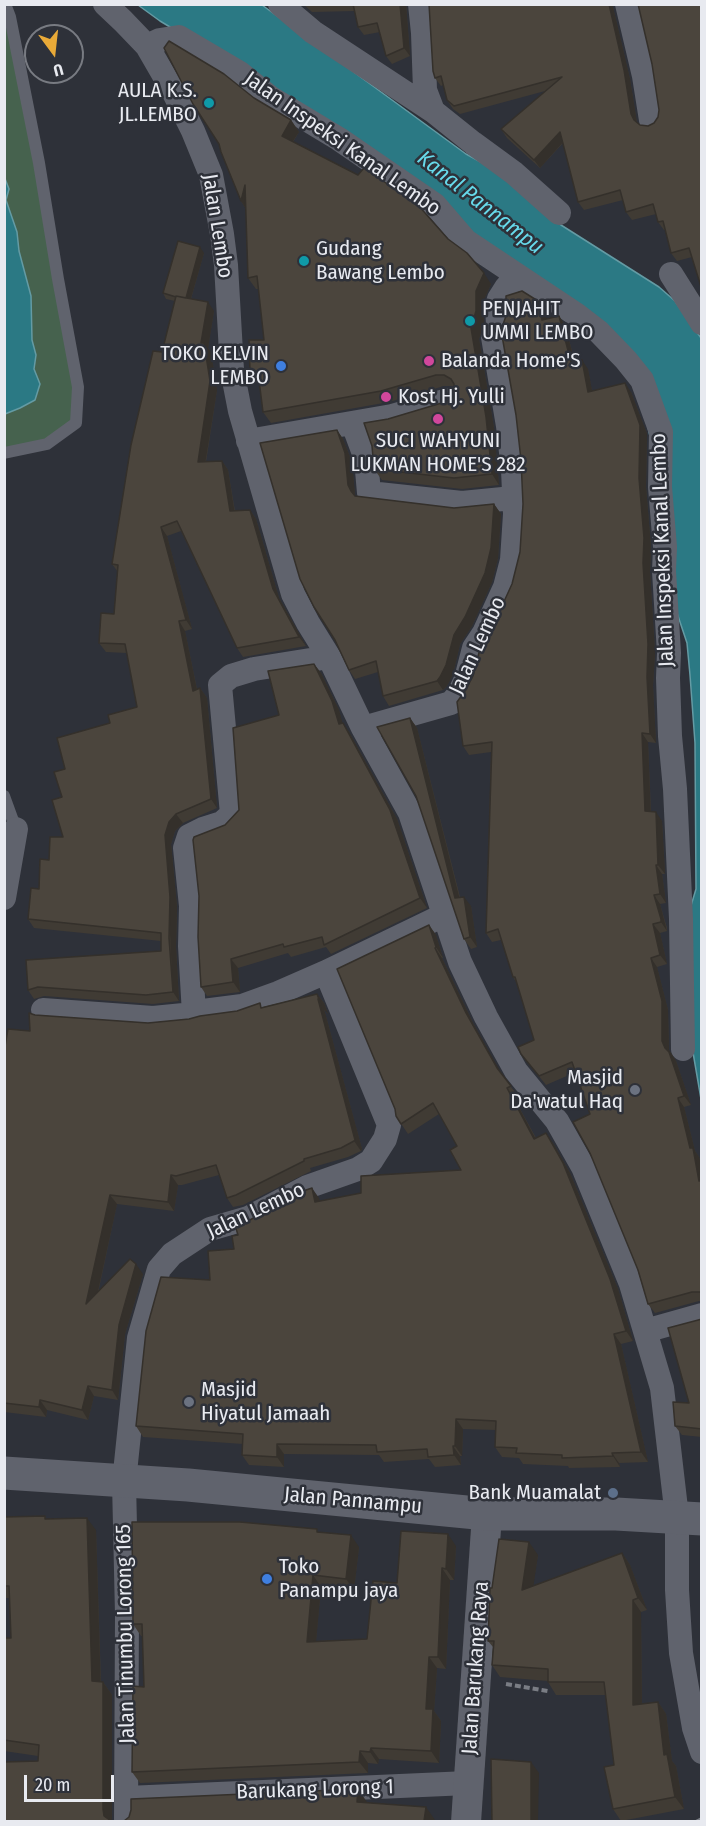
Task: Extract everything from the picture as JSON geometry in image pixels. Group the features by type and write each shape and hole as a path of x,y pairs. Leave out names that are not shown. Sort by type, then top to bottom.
{"main road":[{"name":"Jalan Pannampu","path":"4,1473 188,1485 487,1514 616,1514 689,1518"}],"street":[{"name":"Jalan Lembo","path":"105,4 147,46 188,121 211,175 226,264 232,370 240,411 293,594 329,657 363,728 410,813 460,962 486,1017 516,1071 557,1121 583,1167 631,1284 662,1388 689,1518 677,1590 681,1653 694,1728 702,1752"},
{"path":"280,4 314,32 433,111 514,173 559,213"},
{"path":"420,4 425,90 433,111"},
{"path":"627,4 644,76 651,120"},
{"name":"Jalan Inspeksi Kanal Lembo","path":"147,46 160,40 179,37 240,73 271,98 339,139 435,205 466,241 599,332 642,380 660,432 660,487 665,547 670,736 682,930 683,1049"},
{"path":"671,274 702,323"},
{"name":"Jalan Lembo","path":"363,728 452,703 466,679 474,648 492,617 509,573 515,514 513,470 493,337 498,324 499,299 516,276"},
{"path":"248,441 353,424 449,403"},
{"path":"353,424 366,459 369,493 462,503 513,498"},
{"path":"194,1014 190,946 191,906 185,848 189,836 222,823 232,814 220,685 231,676 254,669 329,657"},
{"path":"4,898 16,829"},
{"path":"43,1010 153,1018 242,1006 326,972 444,915"},
{"name":"Jalan Lembo","path":"124,1482 139,1338 159,1269 172,1254 210,1229 248,1218 307,1186 358,1169 371,1161 385,1139 389,1125 326,972"},
{"path":"645,1331 702,1316"},
{"name":"Jalan Tinumbu Lorong 165","path":"124,1482 127,1810"},
{"name":"Jalan Barukang Raya","path":"466,1821 487,1514"},
{"name":"Barukang Lorong 1","path":"127,1810 468,1783"}],"lane":[{"path":"4,453 47,444 76,423 78,387 35,142 10,17 5,4"},
{"path":"4,796 16,829"}],"path":[{"path":"476,1679 548,1691"},
{"path":"696,1821 702,1820"}],"green space":[{"path":"4,7 69,348 75,416 54,438 4,451"}],"water":[{"name":"Kanal Pannampu","path":"138,5 262,5 466,154 490,167 561,225 659,287 675,301 701,338 701,1099 690,1035 687,919 696,889 695,743 690,675 687,643 677,613 664,503 635,365 190,39"},
{"path":"4,176 9,189 6,200 17,232 19,251 31,296 32,340 36,355 34,369 40,384 35,400 5,414"}],"building":[{"path":"353,4 400,4 404,48 386,56 377,23 358,27"},
{"path":"429,4 609,4 631,114 640,125 648,126 654,123 659,110 652,64 638,4 702,4 702,290 689,248 671,253 663,221 658,222 653,204 626,212 620,190 578,202 560,132 534,160 501,129 562,77 454,106 447,100 441,76 435,78 433,71"},
{"path":"169,41 224,74 254,98 291,120 282,136 358,175 364,168 418,205 448,239 467,253 484,273 476,291 476,311 471,328 486,417 492,474 454,478 374,469 372,446 364,423 388,419 445,402 454,392 454,384 444,375 436,375 381,391 263,412 258,372 250,372 249,340 264,340 257,276 248,278 245,185 241,201 219,144 193,104 164,48"},
{"path":"178,241 200,247 186,298 163,293"},
{"path":"522,291 538,301 542,320 559,316 571,362 582,360 588,392 625,383 640,425 639,478 644,538 650,734 642,733 645,811 656,812 658,865 656,865 660,894 654,895 661,919 661,922 653,924 660,955 651,958 662,1001 662,1041 669,1052 684,1096 678,1098 690,1148 693,1148 699,1181 702,1180 702,1293 692,1292 648,1304 638,1270 590,1153 573,1122 590,1114 572,1062 539,1076 518,1047 534,1040 498,929 486,933 492,742 463,746 457,702 473,676 481,645 491,630 512,584 520,552 523,504 521,460 516,415 501,330 506,316 506,296"},
{"path":"176,296 208,302 201,343 204,343 210,381 198,462 222,461 230,511 250,510 273,589 299,637 237,648 177,521 161,527 186,620 179,621 193,691 200,688 211,799 176,814 169,822 165,835 170,897 169,938 173,992 146,995 38,987 28,990 26,960 161,951 161,933 28,919 31,888 39,889 40,859 49,860 50,837 63,837 52,800 62,797 54,772 65,769 57,738 110,723 108,715 137,707 125,644 99,643 101,613 114,614 118,565 112,564 131,445 153,351 162,352"},
{"path":"337,430 345,453 348,485 355,496 454,508 494,504 491,548 485,573 454,635 446,665 437,681 383,696 376,661 349,670 335,640 300,579 260,443"},
{"path":"314,664 332,701 339,724 343,723 390,810 420,898 324,945 322,937 284,947 283,944 231,959 233,982 201,987 198,937 199,896 194,837 225,825 239,810 233,728 279,715 268,671"},
{"path":"410,718 455,898 464,897 470,937 464,939 416,796 377,727"},
{"path":"429,925 435,948 466,1013 497,1068 511,1086 507,1088 534,1139 546,1133 563,1163 610,1279 626,1331 614,1334 641,1452 612,1453 613,1456 562,1458 562,1455 516,1453 517,1448 495,1447 496,1421 456,1419 454,1455 428,1457 427,1449 377,1452 376,1445 277,1444 277,1457 242,1455 243,1434 136,1426 146,1331 161,1277 210,1280 208,1251 234,1249 232,1236 238,1235 235,1225 248,1221 306,1190 312,1188 315,1202 361,1193 361,1176 461,1170 450,1150 457,1146 433,1103 401,1124 396,1116 337,969"},
{"path":"317,994 355,1140 341,1148 304,1159 227,1198 216,1165 176,1176 171,1175 168,1202 110,1195 86,1304 130,1259 136,1264 119,1325 112,1390 88,1386 82,1410 40,1400 39,1407 4,1403 4,1052 8,1029 30,1031 29,1013 148,1023 237,1011 260,1003 261,1008"},
{"path":"702,1319 702,1429 675,1426 673,1402 689,1403 668,1328"},
{"path":"45,1516 45,1519 87,1518 92,1681 103,1682 103,1809 104,1816 111,1821 4,1821 4,1762 38,1761 39,1745 4,1740 4,1638 11,1638 9,1586 4,1586 4,1517"},
{"path":"132,1522 240,1522 317,1529 317,1532 351,1535 346,1579 313,1575 307,1642 367,1639 373,1581 397,1583 401,1531 448,1534 446,1569 442,1568 438,1657 429,1657 426,1709 433,1709 431,1751 371,1748 370,1752 360,1751 359,1762 132,1772 133,1686 144,1687 142,1624 133,1624"},
{"path":"499,1539 529,1542 522,1590 622,1553 638,1598 633,1600 633,1705 658,1702 664,1755 667,1754 675,1797 613,1809 604,1767 614,1765 604,1682 548,1682 548,1669 492,1665 494,1641 488,1641 490,1588 492,1588"},
{"path":"491,1759 531,1762 531,1821 492,1821"},
{"path":"358,1789 357,1802 426,1807 424,1821 124,1821 129,1817 131,1799"}],"place":[{"name":"AULA K.S. JL.LEMBO","path":"209,103"},
{"name":"Gudang Bawang Lembo","path":"304,261"},
{"name":"PENJAHIT UMMI LEMBO","path":"470,321"},
{"name":"Balanda Home'S","path":"429,361"},
{"name":"TOKO KELVIN LEMBO","path":"281,366"},
{"name":"Kost Hj. Yulli","path":"386,397"},
{"name":"SUCI WAHYUNI LUKMAN HOME'S 282","path":"438,419"},
{"name":"Masjid Da'watul Haq","path":"635,1090"},
{"name":"Masjid Hiyatul Jamaah","path":"189,1402"},
{"name":"Bank Muamalat","path":"613,1493"},
{"name":"Toko Panampu jaya","path":"267,1579"}]}
